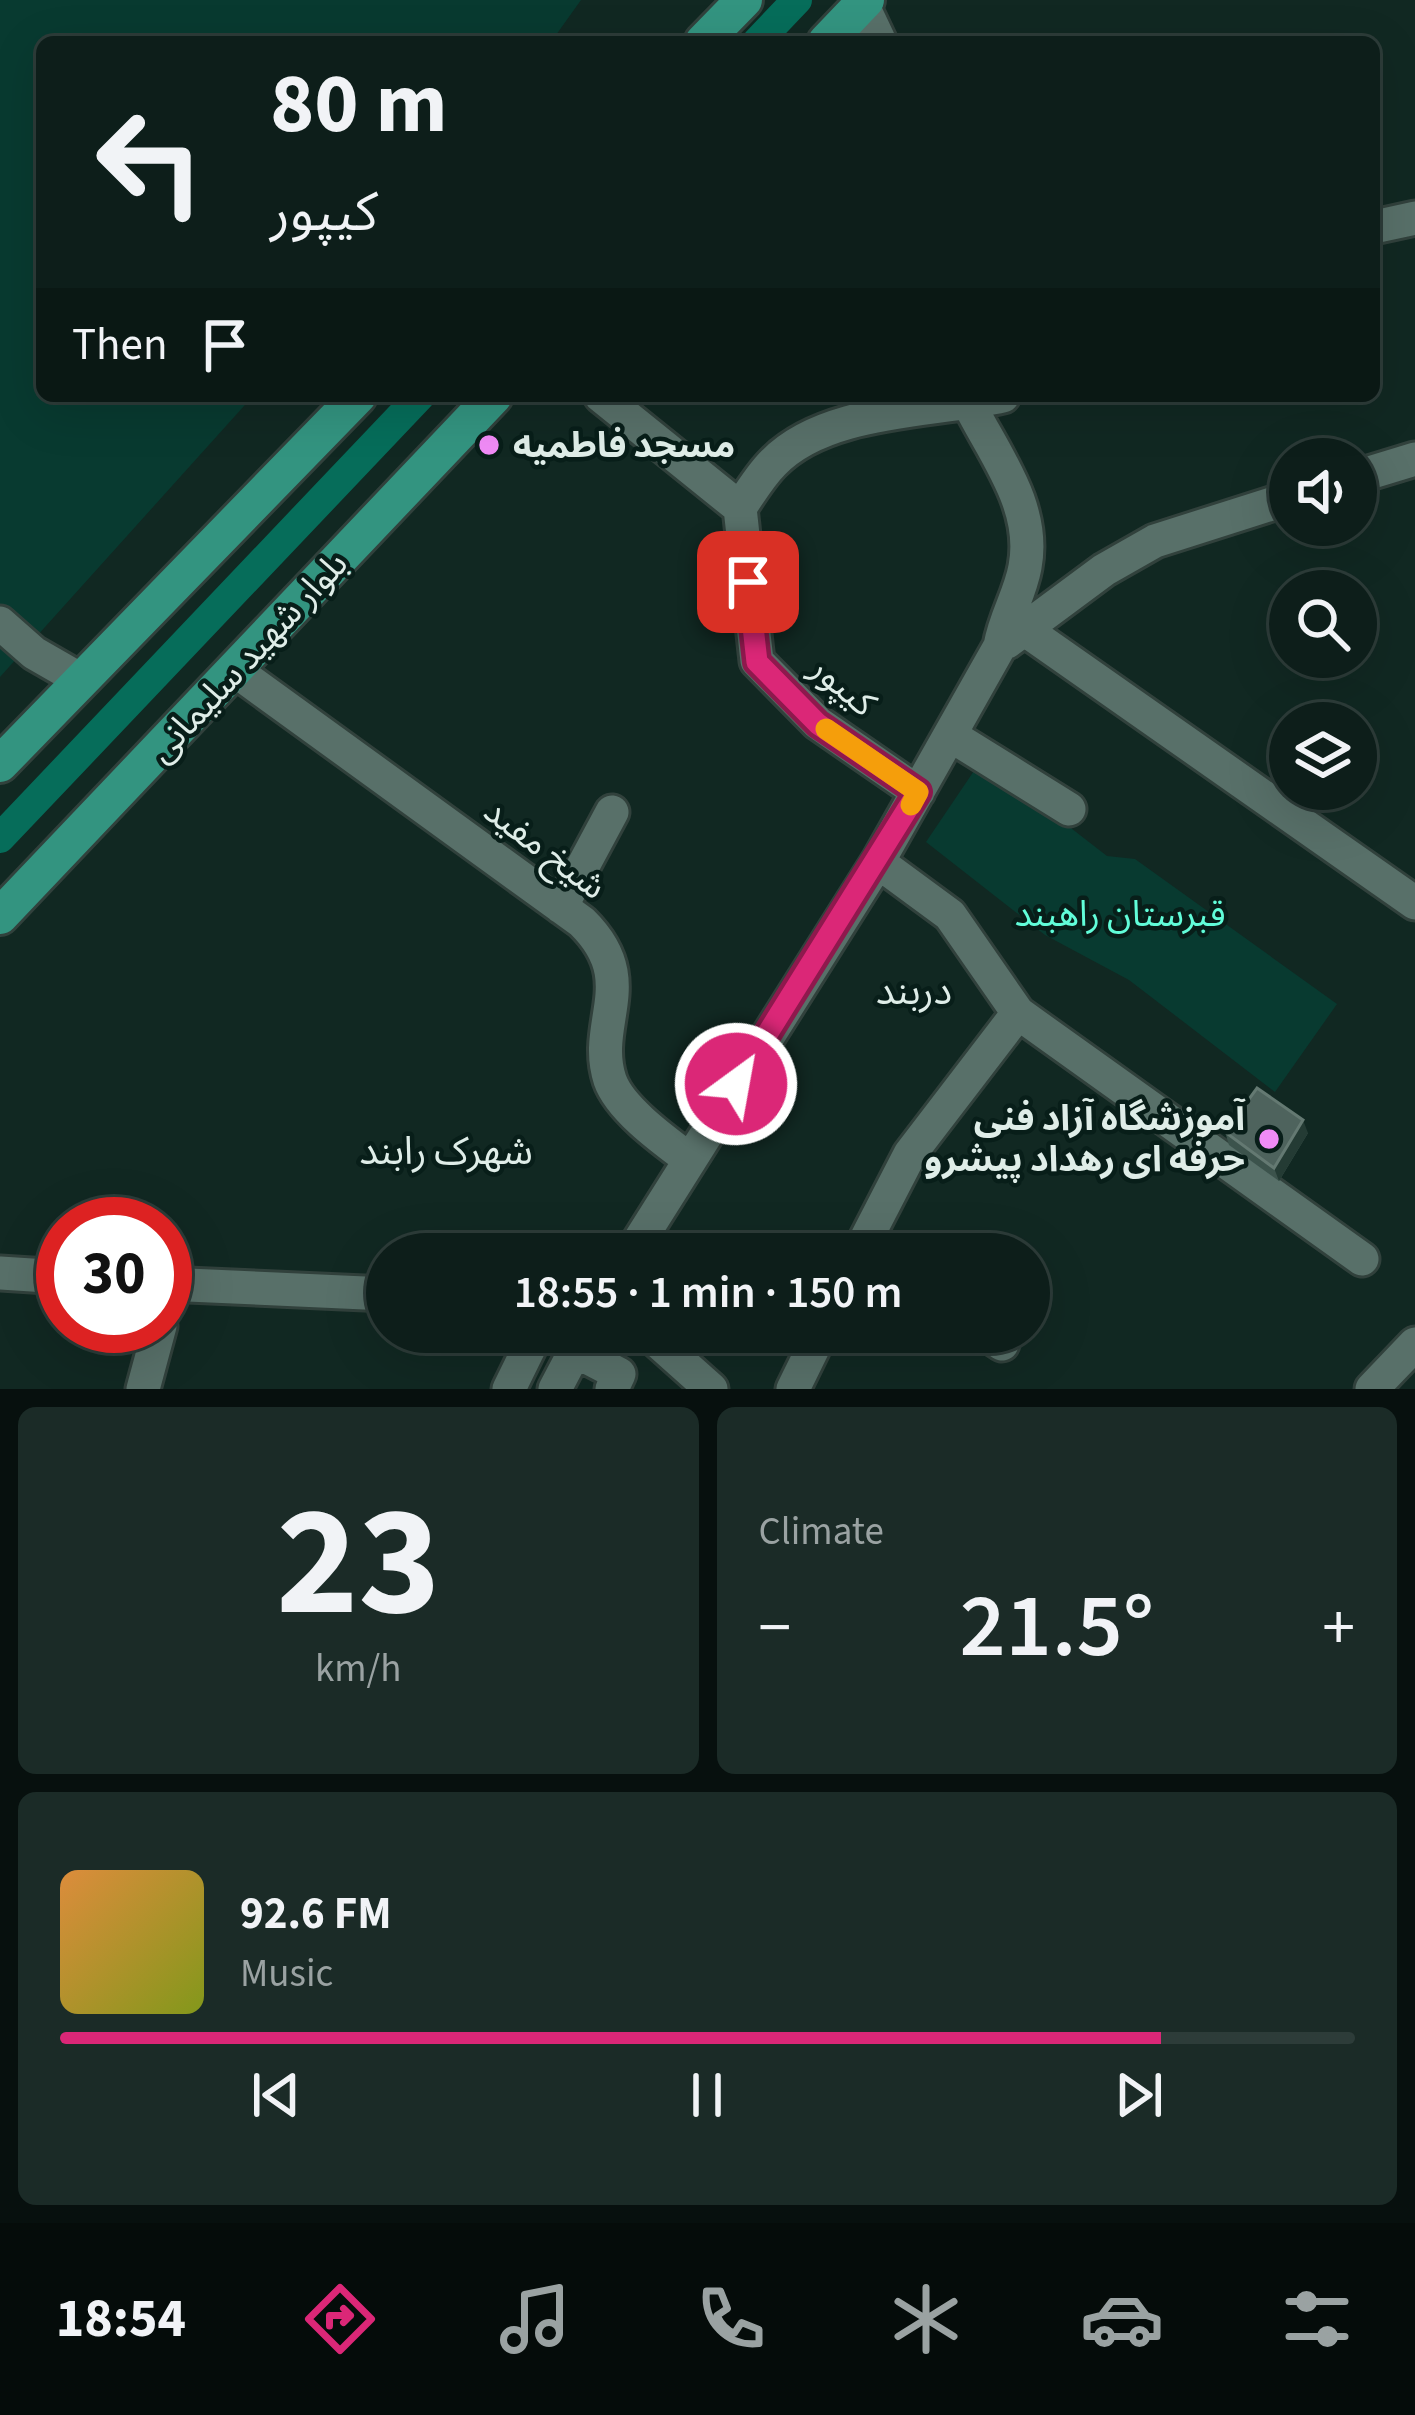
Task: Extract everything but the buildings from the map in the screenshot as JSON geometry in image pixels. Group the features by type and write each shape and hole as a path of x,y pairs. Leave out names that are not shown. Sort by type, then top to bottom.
{"main road":[{"path":"709,36 744,0"},
{"path":"832,36 864,2"},
{"path":"0,764 352,402"},
{"name":"بلوار شهید سلیمانی","path":"0,916 488,402"}],"street":[{"path":"864,2 878,36"},
{"path":"1380,226 1415,218"},
{"path":"608,402 740,508 774,461 810,436 898,410 953,402"},
{"path":"968,402 1027,516 1024,574 1005,616 1012,638 1415,903"},
{"path":"1377,470 1415,458"},
{"path":"644,1233 878,862 1012,638 1104,570 1154,541 1269,505"},
{"name":"کیپور","path":"740,508 757,662 818,724 918,792"},
{"path":"0,623 34,653 81,680"},
{"name":"شیخ مفید","path":"236,671 601,940 612,973 606,1062 612,1086 652,1131 689,1159"},
{"path":"950,735 1070,809"},
{"path":"561,907 612,812"},
{"path":"878,862 950,915 1018,1013 1362,1259"},
{"path":"873,1233 910,1154 1018,1013"},
{"path":"1,1275 36,1276"},
{"path":"192,1291 366,1294"},
{"path":"1372,1389 1415,1344"},
{"path":"142,1389 152,1353"},
{"path":"509,1389 527,1353"},
{"path":"555,1389 574,1353"},
{"path":"594,1353 619,1374 612,1389"},
{"path":"670,1353 711,1389"},
{"path":"794,1389 811,1353"}],"green space":[{"path":"0,0 581,0 555,36 36,36 36,402 248,402 0,677"},
{"name":"قبرستان راهبند","path":"982,759 1107,856 1135,859 1337,1004 1275,1092 1129,980 1045,935 926,842"}],"waterway":[{"path":"763,36 797,0"},
{"path":"0,838 414,402"}],"slow traffic":[{"path":"826,729 918,792 911,805"}],"place":[{"name":"مسجد فاطمیه","path":"489,445"},
{"name":"آموزشگاه آزاد فنی حرفه ای رهداد پیشرو","path":"1269,1139"}],"district":[{"name":"دربند","path":"914,992"},
{"name":"شهرک رابند","path":"446,1152"}],"route":[{"path":"736,1084 918,792 818,724 757,662 748,582"}]}
